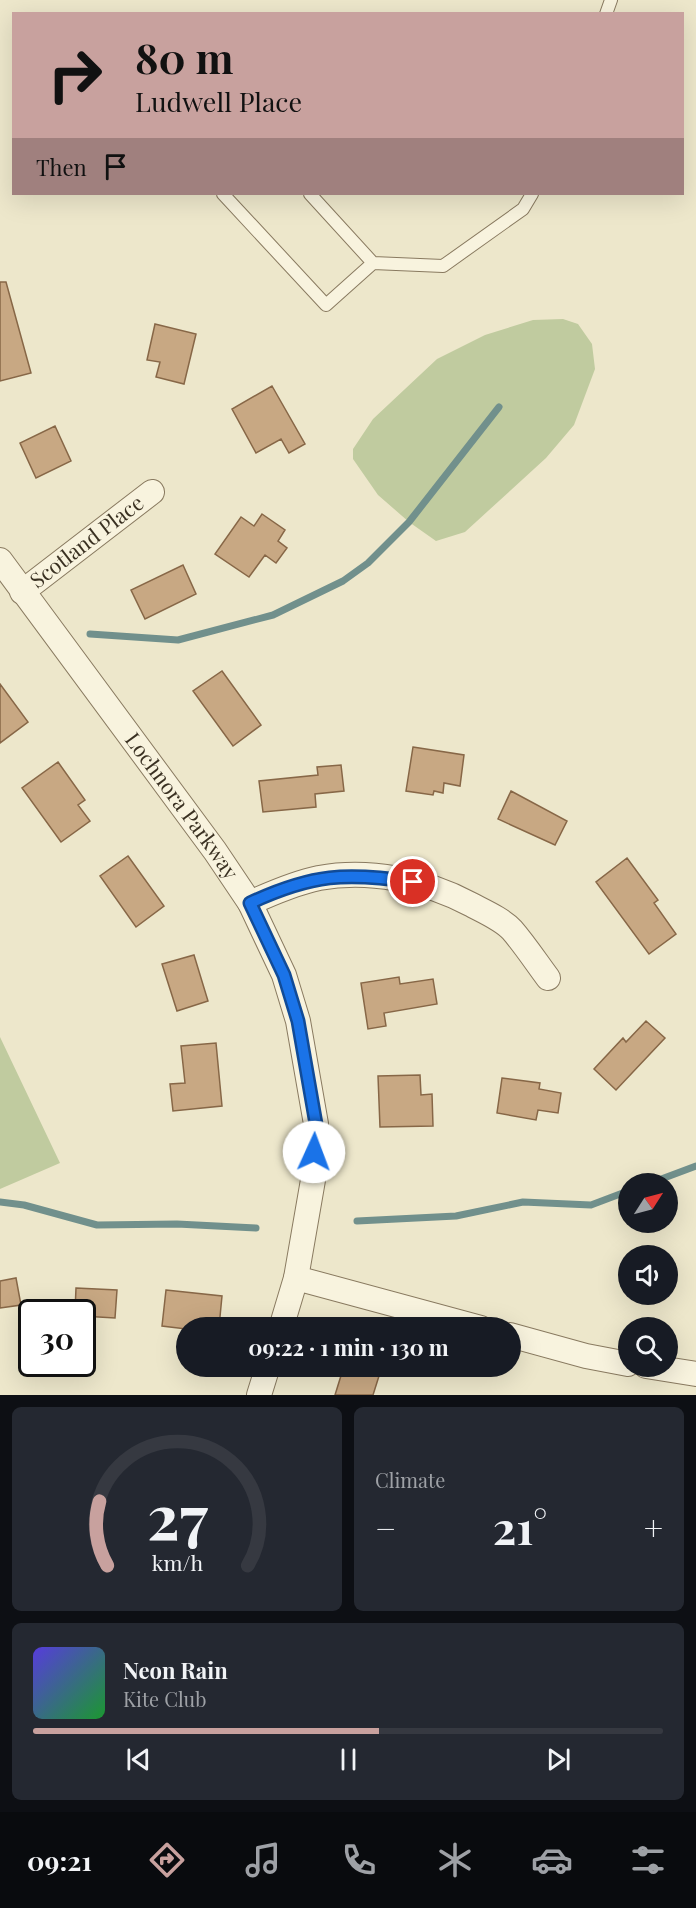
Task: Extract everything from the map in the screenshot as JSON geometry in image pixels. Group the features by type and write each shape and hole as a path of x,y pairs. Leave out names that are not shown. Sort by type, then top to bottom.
{"street":[{"name":"Scotland Place","path":"22,592 152,492"},
{"name":"Lochnora Parkway","path":"0,560 216,851 250,903 284,975 298,1021 316,1124 313,1180 296,1278 284,1317"},
{"path":"250,903 279,890 341,875 413,882 451,894 486,912 511,929 548,978"},
{"path":"296,1278 440,1317"},
{"path":"521,1338 618,1362"},
{"path":"678,1371 696,1374"},
{"path":"258,1395 264,1377"}],"lane":[{"path":"224,195 326,305 373,263 443,266 523,209 531,195"},
{"path":"311,195 373,263"}],"green space":[{"path":"563,319 578,324 592,344 595,369 574,425 546,458 465,532 436,541 409,522 378,495 353,459 353,449 373,419 437,359 485,335 533,320"},
{"path":"0,1037 60,1163 0,1189"}],"building":[{"path":"0,282 6,282 31,373 0,381"},
{"path":"155,324 196,334 184,384 156,377 160,362 147,360"},
{"path":"272,386 305,444 289,453 281,439 256,453 232,409"},
{"path":"55,426 71,461 36,478 20,443"},
{"path":"262,514 285,530 278,541 287,548 276,563 265,555 249,577 215,554 241,517 254,526"},
{"path":"183,565 196,594 145,619 131,590"},
{"path":"222,671 261,725 233,746 193,691"},
{"path":"0,684 28,722 0,743"},
{"path":"413,747 464,755 460,786 444,783 443,793 434,791 433,795 406,791"},
{"path":"58,762 85,800 78,805 90,821 61,842 22,788"},
{"path":"341,765 344,791 315,794 316,807 263,812 259,781 318,775 317,767"},
{"path":"511,791 567,821 555,845 498,819"},
{"path":"128,856 164,906 136,927 100,876"},
{"path":"627,858 658,900 654,903 676,934 649,954 596,882"},
{"path":"194,955 208,1001 177,1011 162,964"},
{"path":"399,977 400,984 433,979 437,1004 384,1013 386,1026 368,1029 361,983"},
{"path":"646,1021 665,1038 616,1090 594,1069 623,1038 626,1042"},
{"path":"216,1043 222,1106 173,1111 170,1084 185,1083 181,1046"},
{"path":"420,1075 421,1095 432,1094 433,1126 380,1127 378,1076"},
{"path":"502,1078 540,1083 539,1089 561,1093 558,1113 538,1110 536,1120 497,1113"},
{"path":"16,1278 20,1299 18,1299 18,1305 0,1308 0,1281"},
{"path":"76,1288 117,1290 115,1318 96,1317 96,1299 76,1299"},
{"path":"166,1290 222,1296 220,1317 176,1317 176,1328 162,1326"},
{"path":"341,1377 379,1377 373,1395 335,1395"}],"waterway":[{"path":"90,634 178,640 273,615 343,581 368,563 409,522 499,407"},
{"path":"677,1173 696,1166"},
{"path":"357,1221 456,1216 523,1202 591,1205 618,1195"},
{"path":"0,1202 24,1205 97,1225 177,1224 256,1228"}],"route":[{"path":"314,1152 316,1124 298,1021 284,975 250,903 279,890 341,875 413,882"}]}
